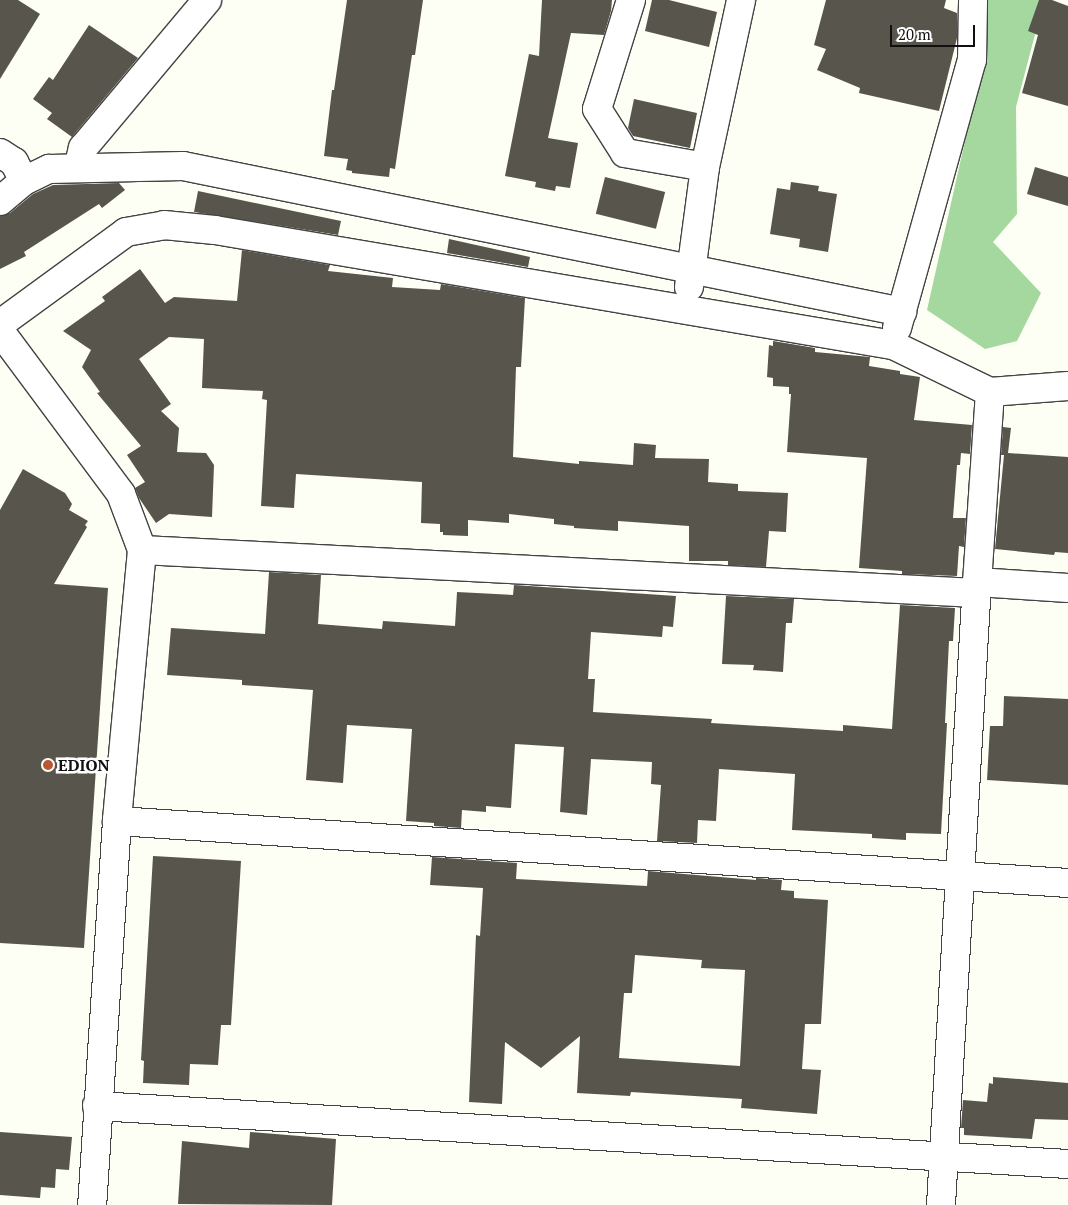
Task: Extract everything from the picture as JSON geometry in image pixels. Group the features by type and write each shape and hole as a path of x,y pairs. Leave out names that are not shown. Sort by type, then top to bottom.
{"street":[{"path":"78,168 84,148 207,0"},
{"path":"630,0 597,109 625,153 705,167"},
{"path":"893,345 972,60 972,0"},
{"path":"686,309 705,167 733,1"},
{"path":"0,153 14,162 24,181"},
{"path":"0,201 24,181 49,168 183,166 902,312"},
{"path":"0,324 126,232 164,226 215,230 893,345 990,392 1068,386"},
{"path":"0,331 121,494 142,550 117,821 92,1205"},
{"path":"941,1205 959,875 990,392"},
{"path":"142,550 977,588 1068,588"},
{"path":"117,821 1068,883"},
{"path":"97,1106 1068,1164"}],"green space":[{"path":"985,0 1044,0 1016,107 1017,214 993,242 1041,293 1017,341 985,349 927,310 983,61"}],"building":[{"path":"0,0 18,0 40,14 0,79"},
{"path":"347,0 423,0 415,55 412,55 395,169 390,168 389,177 352,173 352,171 346,170 348,159 324,156 332,90 334,90"},
{"path":"542,0 612,0 604,35 571,33 548,138 578,143 570,188 556,186 555,191 535,187 536,182 505,176 529,54 539,56"},
{"path":"652,0 669,0 717,12 709,47 645,31"},
{"path":"826,0 946,0 944,8 957,13 957,38 939,111 859,93 860,88 817,70 826,49 814,45"},
{"path":"1039,0 1052,0 1068,6 1068,106 1022,93 1038,35 1028,31"},
{"path":"89,25 138,58 72,137 47,119 52,113 33,99 49,77 53,80"},
{"path":"634,99 697,113 690,148 633,136 628,128"},
{"path":"1035,167 1068,177 1068,206 1027,194"},
{"path":"605,177 665,192 656,229 596,214"},
{"path":"791,182 819,186 818,191 837,194 828,252 799,247 800,239 770,234 777,188 790,190"},
{"path":"119,183 125,190 102,208 99,204 24,252 26,256 0,269 0,216 10,213 33,194 53,185"},
{"path":"198,191 341,221 338,235 194,212"},
{"path":"449,239 530,257 528,267 447,253"},
{"path":"242,250 330,265 328,271 393,278 392,287 440,290 441,284 525,298 521,367 516,367 513,457 579,464 579,461 633,465 634,443 656,445 655,458 709,459 708,482 738,484 738,491 788,493 786,532 769,531 766,567 728,565 728,561 689,561 689,526 618,521 618,531 574,528 574,526 554,524 554,519 509,514 509,523 468,520 468,536 443,535 443,532 440,532 440,524 421,523 422,482 296,474 294,508 261,506 267,400 262,399 263,391 202,388 204,339 169,337 139,359 171,404 161,411 179,428 177,452 206,453 214,465 212,517 169,514 156,523 139,498 135,488 145,482 127,455 141,446 97,393 100,392 82,367 91,350 63,331 105,301 102,297 140,269 165,303 174,297 237,301"},
{"path":"773,341 815,348 815,352 870,357 869,366 900,371 900,374 920,377 914,420 972,425 970,454 961,453 960,465 957,465 953,518 966,518 964,547 959,546 957,576 902,574 902,571 859,568 867,458 787,452 791,394 789,394 789,387 773,386 773,378 767,377 769,345 773,346"},
{"path":"1003,427 1011,428 1008,453 1068,457 1068,553 1055,552 1054,555 995,549 1004,455 1001,455"},
{"name":"EDION","path":"23,469 65,493 72,504 69,510 88,521 85,525 87,527 54,584 108,588 84,948 0,943 0,510"},
{"path":"269,572 321,575 318,624 382,629 383,621 455,626 457,592 513,595 514,585 676,596 673,627 663,626 662,637 591,632 588,679 595,679 593,712 712,719 711,723 843,731 843,725 892,729 900,605 955,608 953,641 949,641 941,834 906,833 906,840 872,838 872,834 792,830 795,774 719,769 716,821 698,820 697,843 657,841 661,785 651,784 652,762 591,759 587,815 560,812 564,747 515,744 511,808 486,806 486,812 462,810 461,828 434,826 434,823 406,821 412,729 347,725 343,783 306,780 313,690 242,685 242,680 167,675 171,628 265,634"},
{"path":"726,596 794,599 792,623 786,623 783,672 753,670 754,665 722,664"},
{"path":"1004,696 1068,699 1068,785 987,780 990,726 1003,726"},
{"path":"153,856 241,861 231,1025 221,1025 218,1065 190,1064 189,1085 143,1083 144,1061 141,1060"},
{"path":"432,857 517,863 516,879 647,886 648,871 756,880 756,878 782,880 781,890 794,891 794,898 828,900 821,1024 805,1024 802,1069 821,1070 817,1114 741,1108 742,1099 631,1092 630,1096 577,1093 580,1036 541,1068 505,1042 502,1104 469,1102 476,935 480,936 483,888 430,885","holes":["635,955 702,960 701,968 745,970 740,1066 619,1058 624,993 632,993"]},
{"path":"993,1077 1068,1083 1068,1120 1035,1119 1032,1139 964,1135 964,1128 961,1128 963,1100 987,1102 989,1083 993,1084"},
{"path":"0,1132 72,1137 69,1170 56,1169 55,1188 41,1187 40,1198 0,1195"},
{"path":"250,1132 336,1139 332,1205 178,1204 182,1141 249,1148"}],"place":[{"name":"EDION","path":"48,765"}]}
